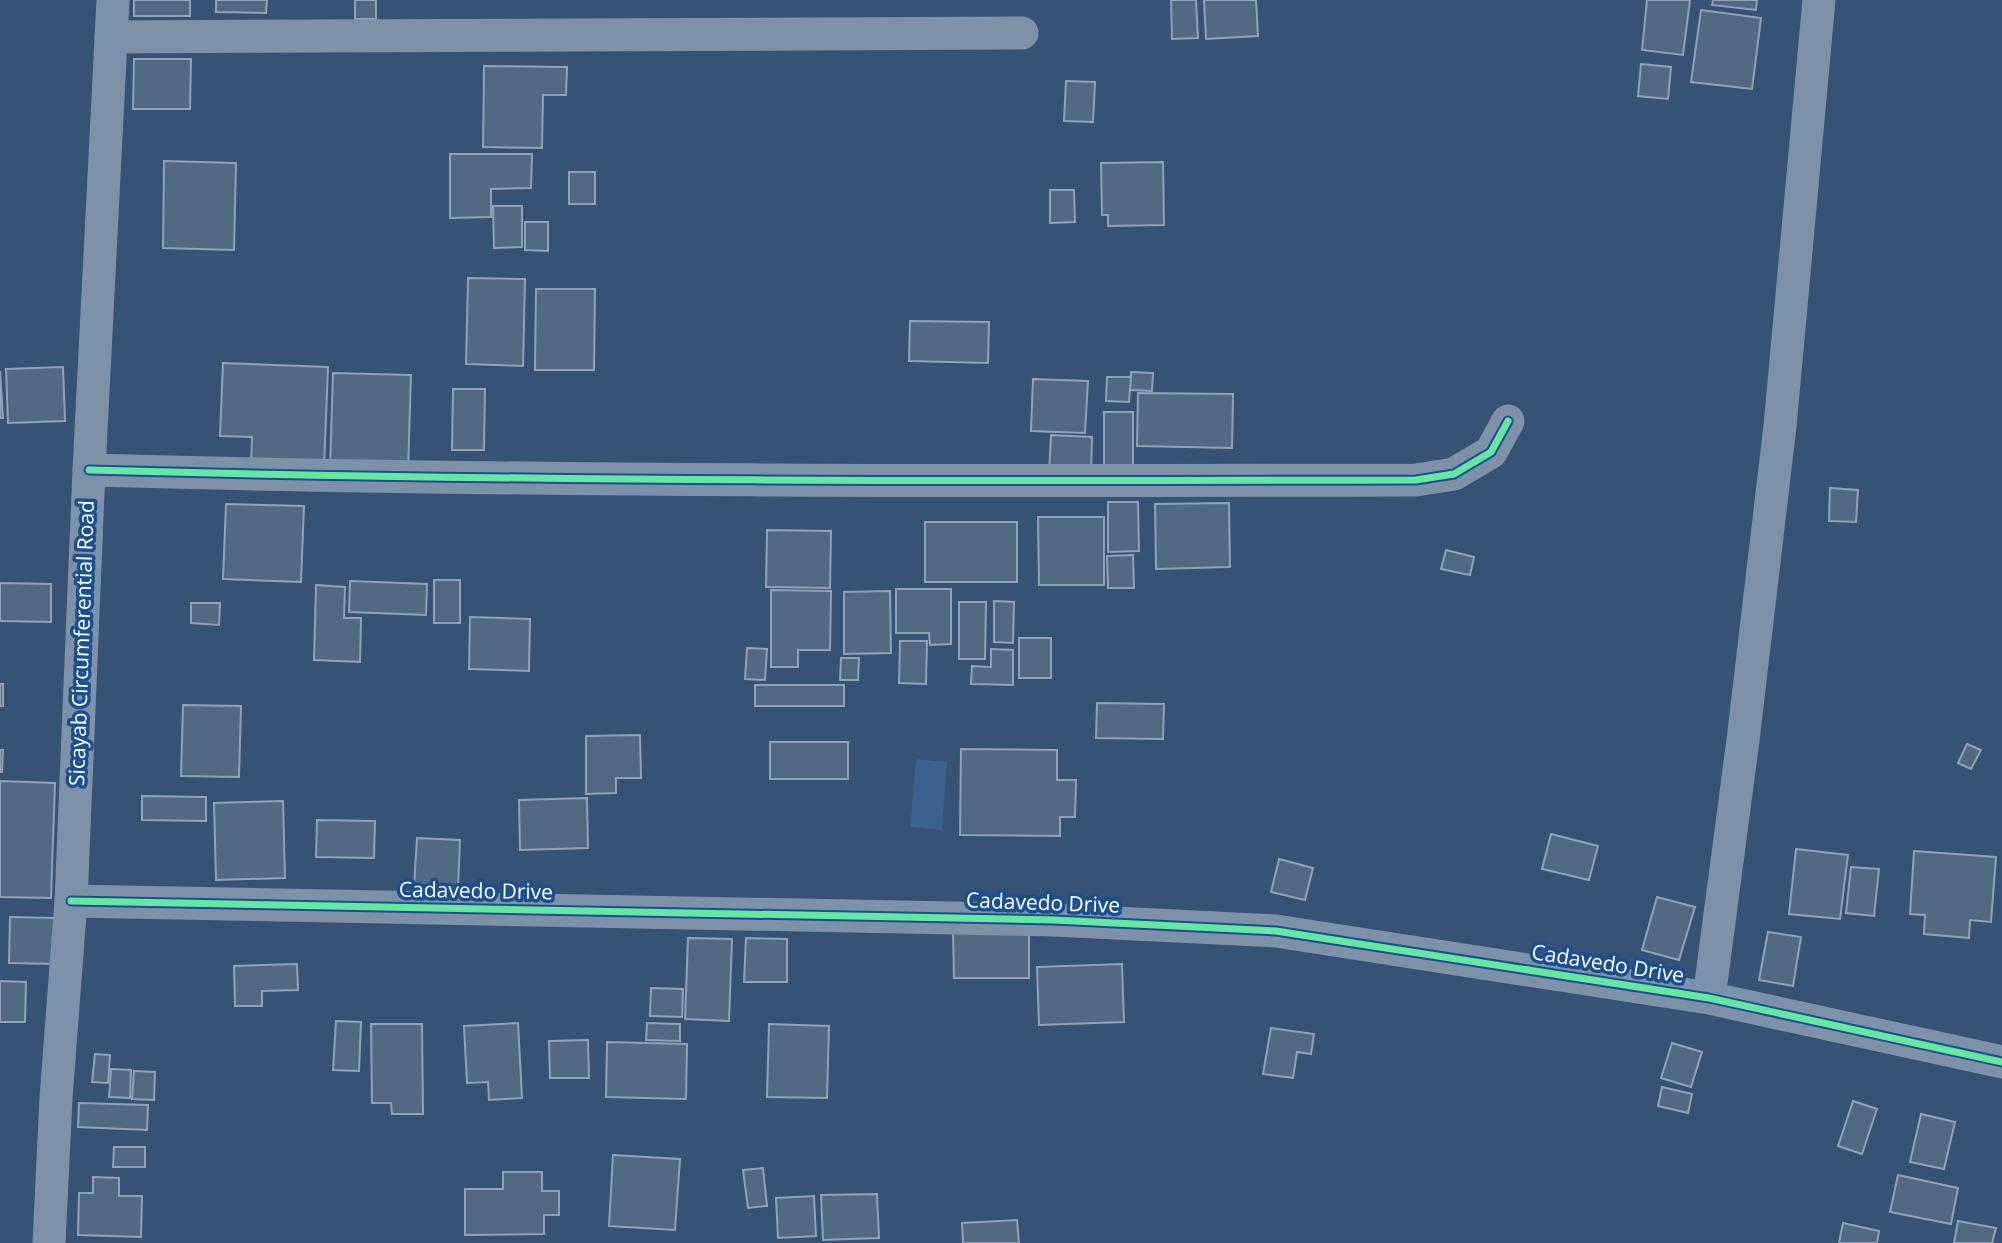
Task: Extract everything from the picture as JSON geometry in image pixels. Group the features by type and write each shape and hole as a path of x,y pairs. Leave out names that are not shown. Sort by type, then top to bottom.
{"street":[{"name":"Sicayab Circumferential Road","path":"49,1243 56,1098 71,901 113,0"},
{"path":"1709,998 1780,426 1819,0"},
{"path":"111,37 1022,33"},
{"path":"89,470 358,478 691,481 1416,480 1454,474 1491,452 1508,421"},
{"name":"Cadavedo Drive","path":"71,901 1040,919 1276,931 1709,998 2002,1062"}],"water":[{"path":"916,759 947,762 942,830 910,827"}],"building":[{"path":"134,0 190,0 190,16 134,16"},
{"path":"216,0 267,0 266,13 216,12"},
{"path":"355,0 376,0 376,19 355,19"},
{"path":"1171,0 1196,0 1198,38 1172,39"},
{"path":"1204,0 1256,0 1258,36 1206,39"},
{"path":"1647,0 1690,0 1683,55 1642,50"},
{"path":"1713,0 1757,0 1756,10 1712,5"},
{"path":"1701,10 1761,18 1752,89 1691,82"},
{"path":"134,59 191,59 190,109 133,109"},
{"path":"1641,64 1671,67 1668,99 1638,96"},
{"path":"484,66 567,67 566,95 543,95 542,148 483,147"},
{"path":"1066,81 1095,82 1093,122 1064,121"},
{"path":"450,154 532,154 531,188 491,189 491,217 450,218"},
{"path":"164,161 236,163 234,250 163,248"},
{"path":"1163,162 1164,225 1108,226 1108,215 1102,215 1101,163"},
{"path":"569,172 595,172 595,204 569,204"},
{"path":"1050,190 1074,190 1075,222 1050,223"},
{"path":"493,206 522,206 522,247 494,248"},
{"path":"525,222 548,222 548,251 525,250"},
{"path":"468,278 525,279 523,366 466,364"},
{"path":"536,289 595,289 594,370 535,370"},
{"path":"910,321 989,322 988,363 909,361"},
{"path":"223,363 328,367 324,468 251,466 252,437 220,436"},
{"path":"63,367 65,421 8,423 6,369"},
{"path":"0,371 3,418 0,418"},
{"path":"1131,372 1153,373 1152,391 1130,390"},
{"path":"333,373 411,375 408,471 330,469"},
{"path":"1107,377 1131,377 1129,402 1106,401"},
{"path":"1033,379 1088,381 1085,433 1031,431"},
{"path":"453,389 485,389 484,450 452,450"},
{"path":"1138,393 1233,394 1232,448 1137,446"},
{"path":"1104,412 1133,412 1133,466 1104,467"},
{"path":"1051,435 1092,437 1091,475 1049,473"},
{"path":"1830,488 1858,490 1856,522 1829,521"},
{"path":"1108,502 1138,502 1139,551 1108,552"},
{"path":"1229,503 1230,567 1156,569 1155,504"},
{"path":"226,504 304,506 301,582 223,579"},
{"path":"1038,517 1104,517 1104,585 1039,585"},
{"path":"925,522 1017,522 1017,582 925,582"},
{"path":"767,530 831,531 830,588 766,587"},
{"path":"1446,550 1474,557 1470,575 1441,569"},
{"path":"1133,555 1134,588 1108,588 1107,556"},
{"path":"434,580 460,580 460,623 434,623"},
{"path":"350,581 427,584 426,615 349,612"},
{"path":"0,583 51,584 51,622 0,621"},
{"path":"316,585 345,587 344,618 361,618 360,662 314,660"},
{"path":"896,589 951,589 951,644 930,645 929,633 896,633"},
{"path":"771,590 831,591 830,650 798,650 798,667 771,667"},
{"path":"890,591 891,653 844,654 844,592"},
{"path":"994,601 1014,602 1013,643 994,642"},
{"path":"959,602 986,602 985,659 959,659"},
{"path":"191,603 220,603 219,625 191,623"},
{"path":"470,617 530,619 529,671 469,669"},
{"path":"1019,638 1051,638 1051,678 1019,678"},
{"path":"900,641 927,641 926,684 899,683"},
{"path":"747,648 767,649 765,680 745,679"},
{"path":"991,649 1013,650 1013,685 971,684 972,666 991,667"},
{"path":"841,658 859,658 858,680 840,680"},
{"path":"0,684 3,684 3,706 0,706"},
{"path":"755,685 844,685 844,706 755,706"},
{"path":"1097,703 1164,704 1163,739 1096,738"},
{"path":"183,705 241,706 239,777 181,776"},
{"path":"640,735 641,778 616,778 616,793 586,794 586,736"},
{"path":"770,742 848,742 848,779 770,779"},
{"path":"1967,744 1981,750 1971,769 1958,763"},
{"path":"961,749 1057,750 1057,780 1076,780 1075,817 1060,817 1060,836 960,835"},
{"path":"0,750 3,750 2,772 0,772"},
{"path":"0,781 55,783 51,898 0,897"},
{"path":"142,796 206,797 206,821 142,820"},
{"path":"587,798 588,848 520,850 519,800"},
{"path":"283,801 285,878 216,880 214,803"},
{"path":"317,820 375,821 374,858 316,857"},
{"path":"1551,834 1598,846 1589,880 1542,869"},
{"path":"417,838 460,840 458,889 414,887"},
{"path":"1796,849 1848,855 1840,919 1789,914"},
{"path":"1914,851 1996,857 1991,922 1970,920 1969,938 1924,934 1925,915 1910,914"},
{"path":"1279,859 1313,868 1305,900 1271,892"},
{"path":"1851,867 1879,869 1874,916 1846,913"},
{"path":"1657,897 1695,907 1679,960 1642,950"},
{"path":"10,917 56,918 55,964 9,963"},
{"path":"1768,932 1801,937 1793,986 1759,980"},
{"path":"953,933 1029,933 1029,978 954,978"},
{"path":"688,938 732,939 729,1021 685,1019"},
{"path":"746,938 787,939 787,982 744,982"},
{"path":"297,964 298,990 262,991 262,1006 235,1006 234,966"},
{"path":"1122,964 1124,1022 1039,1025 1037,967"},
{"path":"0,981 26,982 25,1022 0,1022"},
{"path":"651,988 683,989 682,1017 650,1016"},
{"path":"336,1021 361,1022 359,1071 333,1070"},
{"path":"518,1023 522,1098 489,1100 488,1082 467,1083 464,1026"},
{"path":"647,1023 680,1024 680,1041 646,1040"},
{"path":"371,1024 422,1024 423,1114 392,1114 391,1103 372,1103"},
{"path":"769,1024 829,1026 827,1098 767,1097"},
{"path":"1271,1028 1314,1034 1311,1054 1297,1052 1293,1078 1263,1074"},
{"path":"588,1040 589,1078 550,1078 549,1041"},
{"path":"607,1042 687,1044 686,1099 606,1097"},
{"path":"1672,1043 1702,1052 1691,1087 1661,1078"},
{"path":"95,1054 110,1055 108,1083 92,1082"},
{"path":"111,1069 131,1070 130,1098 109,1097"},
{"path":"134,1071 155,1072 154,1100 132,1099"},
{"path":"1662,1087 1692,1094 1688,1113 1658,1106"},
{"path":"1853,1101 1877,1109 1862,1154 1838,1146"},
{"path":"79,1103 148,1105 147,1130 78,1127"},
{"path":"1921,1114 1955,1122 1944,1169 1910,1162"},
{"path":"114,1147 145,1147 145,1167 113,1167"},
{"path":"613,1155 680,1159 675,1230 609,1226"},
{"path":"763,1168 767,1206 748,1208 743,1170"},
{"path":"503,1172 542,1172 542,1191 559,1191 559,1215 544,1215 544,1234 465,1235 465,1189 503,1189"},
{"path":"1898,1175 1958,1188 1951,1224 1890,1212"},
{"path":"93,1177 119,1178 119,1196 142,1196 141,1237 78,1235 79,1193 93,1193"},
{"path":"877,1194 879,1238 823,1240 821,1195"},
{"path":"814,1196 816,1236 778,1238 776,1198"},
{"path":"1017,1220 1019,1243 963,1243 962,1223"},
{"path":"1958,1221 1996,1228 1992,1243 1954,1243"},
{"path":"1843,1223 1879,1231 1877,1243 1839,1243"}],"cycle path":[{"path":"89,470 586,479 1416,480 1454,474 1491,452 1508,421"},
{"path":"71,901 1054,920 1276,931 1709,998 2002,1062"}]}
